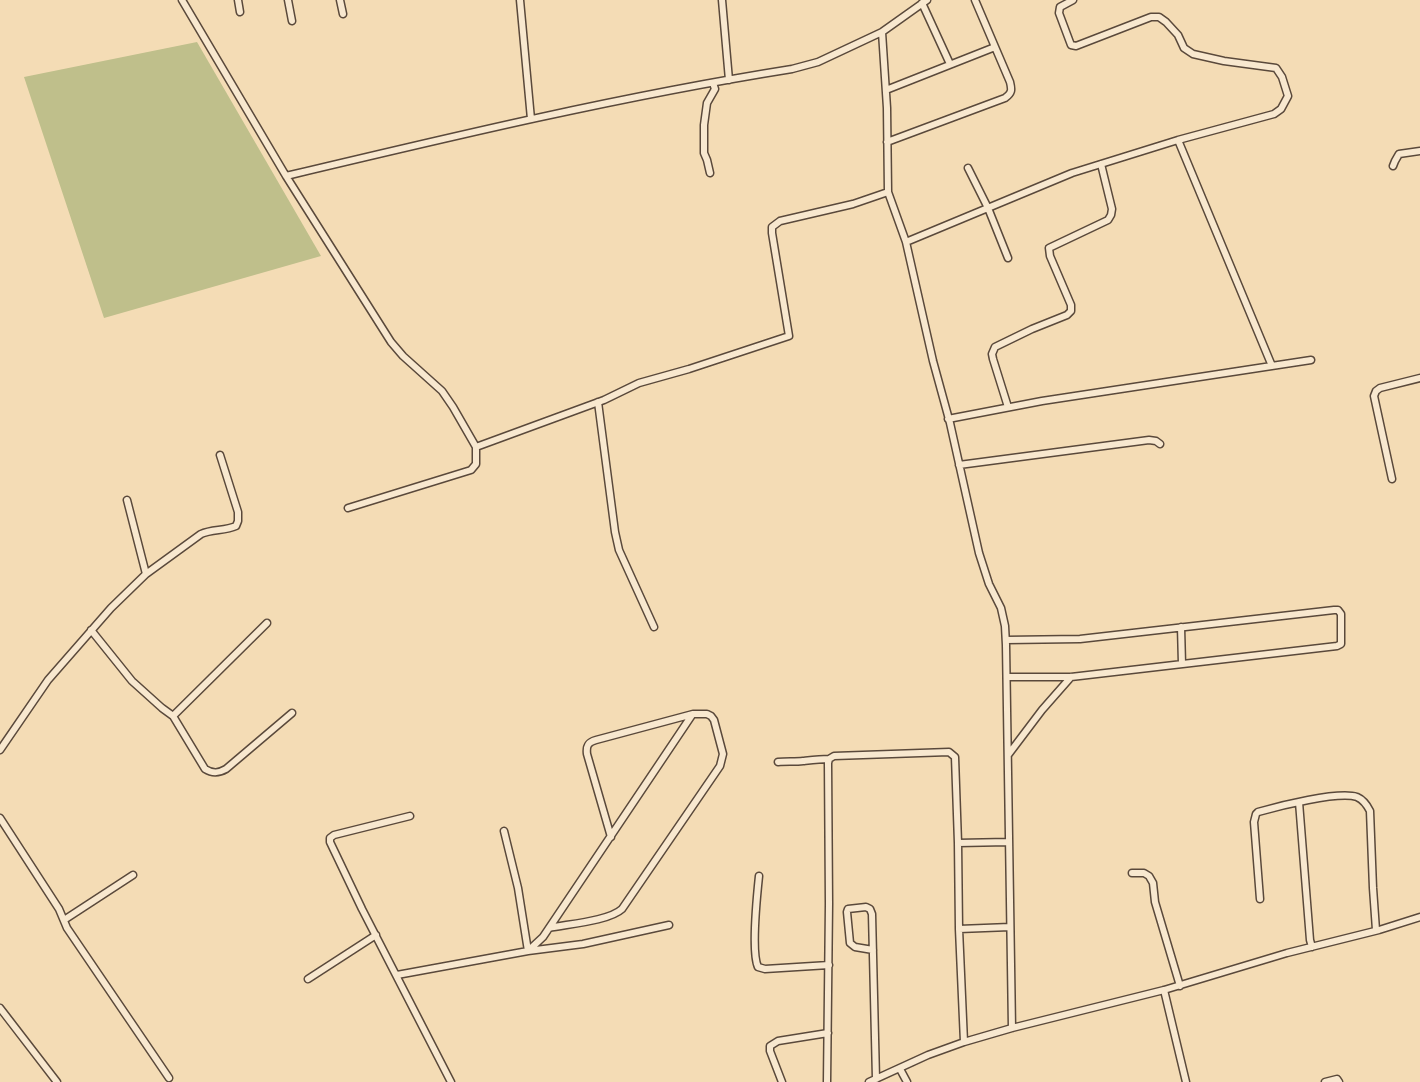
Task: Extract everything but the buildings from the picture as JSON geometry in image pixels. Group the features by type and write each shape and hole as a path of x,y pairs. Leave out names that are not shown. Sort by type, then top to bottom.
{"street":[{"path":"182,0 286,176 396,349 442,391 476,447 476,464 471,470 348,508"},
{"path":"238,0 240,12"},
{"path":"288,0 292,21"},
{"path":"340,0 343,14"},
{"path":"520,0 531,119"},
{"path":"722,0 729,80"},
{"path":"887,142 1005,98 1010,94 1012,89 1010,82 975,0"},
{"path":"906,242 1072,173 1178,140 1274,114 1281,109 1288,96 1282,77 1276,68 1193,54 1184,48 1178,35 1159,17 1152,17 1076,46 1071,45 1059,13 1060,7 1073,0"},
{"path":"286,176 531,119 713,82 792,69 818,62 882,32 924,2 950,64"},
{"path":"882,32 886,90 888,192 906,242 979,553 1001,608 1005,626 1012,1028"},
{"path":"886,90 995,47"},
{"path":"710,173 704,153 704,125 707,103 715,89 713,82"},
{"path":"1178,140 1272,366"},
{"path":"1393,166 1400,154 1420,151"},
{"path":"1008,407 993,359 993,350 999,344 1067,315 1071,311 1071,305 1050,256 1049,248 1108,220 1112,209 1101,164"},
{"path":"968,168 988,208 1008,258"},
{"path":"476,447 598,402 639,383 788,337 789,326 772,226 780,221 853,204 888,192"},
{"path":"948,419 1042,400 1311,360"},
{"path":"1392,479 1374,396 1380,388 1420,378"},
{"path":"598,402 619,550 654,627"},
{"path":"959,465 1149,440 1160,444"},
{"path":"0,750 48,680 111,608 146,574 201,534 236,526 238,512 220,455"},
{"path":"127,500 146,574"},
{"path":"1006,640 1080,639 1334,610 1340,611 1341,617 1341,644 1336,646 1071,677 1007,678"},
{"path":"173,716 267,623"},
{"path":"1180,627 1182,663"},
{"path":"91,630 132,681 173,716 209,772 215,773 226,769 292,713"},
{"path":"1008,755 1042,710 1071,677"},
{"path":"549,928 606,917 618,912 628,900 720,766 723,754 711,716 693,714 588,743 587,754 611,837"},
{"path":"528,951 540,942 693,714"},
{"path":"778,762 790,760 802,762 837,756 944,752 953,754 956,761 964,1042"},
{"path":"827,1082 829,759"},
{"path":"1260,899 1254,822 1256,814 1299,802 1356,797 1365,802 1371,817 1376,930"},
{"path":"1299,802 1312,947"},
{"path":"410,816 334,835 330,838 376,935 451,1082"},
{"path":"0,818 59,909 72,936 169,1078"},
{"path":"504,831 518,888 528,951"},
{"path":"958,843 1008,842"},
{"path":"1132,873 1144,873 1149,876 1153,884 1155,902 1180,986"},
{"path":"64,920 133,875"},
{"path":"759,876 756,949 758,968 829,965"},
{"path":"873,950 855,947 850,943 848,909 866,907 871,910 873,918 876,1079"},
{"path":"869,1082 928,1055 964,1042 1180,986 1420,917"},
{"path":"397,975 528,951 583,944 669,925"},
{"path":"959,929 1010,927"},
{"path":"309,979 376,935"},
{"path":"1164,990 1186,1082"},
{"path":"0,1008 57,1082"},
{"path":"782,1082 770,1046 778,1041 828,1033"},
{"path":"900,1069 908,1082"},
{"path":"1325,1082 1337,1079 1339,1082"}],"green space":[{"path":"197,42 321,256 104,318 24,77"}]}
